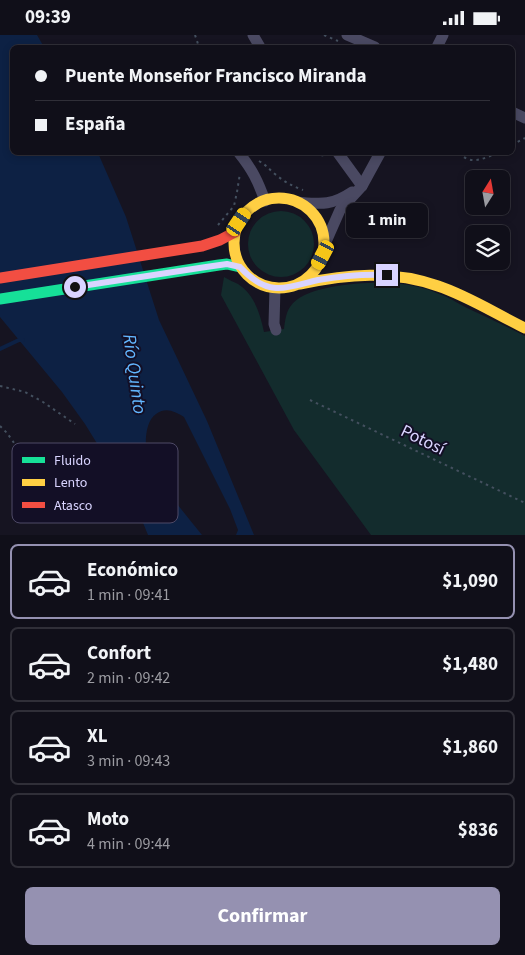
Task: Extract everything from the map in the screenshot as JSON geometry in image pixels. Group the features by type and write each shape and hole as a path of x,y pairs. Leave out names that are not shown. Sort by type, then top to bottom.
{"street":[{"path":"348,35 370,45"},
{"path":"241,155 259,182 265,201"},
{"path":"340,155 362,186"},
{"path":"324,245 340,210 362,186 379,155"},
{"path":"362,186 332,203 319,204 297,202 288,199 271,199 255,205 245,213 235,231 234,242 240,267 255,281 264,286 275,288 285,288 347,275 402,276 428,282 455,293 525,328"},
{"path":"297,202 314,214 324,232 323,255 311,274 298,284"},
{"path":"0,278 202,246 220,241 235,231"},
{"path":"0,299 227,264 240,267"},
{"path":"275,288 274,324 276,330"}],"path":[{"path":"461,155 480,161 494,155"},
{"path":"215,229 234,207 240,174 257,160 266,165 289,185 304,191"},
{"path":"0,386 25,392 75,424"},
{"name":"Potosí","path":"310,400 525,503"},
{"path":"0,426 14,443"}],"green space":[{"path":"274,211 288,211 300,216 309,225 314,237 312,257 305,268 288,277 274,277 262,272 253,263 248,251 248,237 253,225 262,216"},
{"path":"224,277 244,288 253,299 264,332 284,329 290,307 297,300 321,289 350,284 394,283 420,287 446,297 525,336 525,535 371,535 294,430 221,295"}],"water":[{"name":"Río Quinto","path":"0,35 37,35 43,45 10,45 10,155 99,155 126,217 159,320 207,421 254,535 236,535 238,530 230,509 184,417 167,410 156,414 148,425 146,443 97,443 62,392 0,317"},
{"path":"178,505 202,535 148,535 143,523 178,523"}],"waterway":[{"path":"0,349 23,340"}],"traffic: fast":[{"path":"0,299 219,265 227,264 240,267"}],"traffic: slow":[{"path":"279,198 296,202 311,211 320,226 324,243 320,260 311,275 296,284 279,288 262,284 247,275 238,260 234,243 238,226 247,211 262,202 279,198"},
{"path":"301,284 335,278 370,275 421,281 449,290 525,328"}],"traffic: jam":[{"path":"0,278 202,246 220,240 235,232"}],"route":[{"path":"75,287 227,264 240,267 255,281 264,286 275,288 285,288 347,275 387,275"}]}
